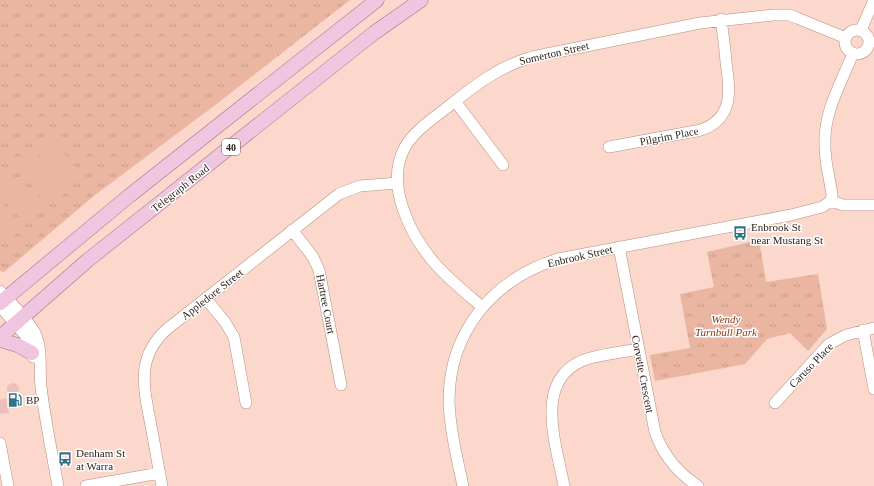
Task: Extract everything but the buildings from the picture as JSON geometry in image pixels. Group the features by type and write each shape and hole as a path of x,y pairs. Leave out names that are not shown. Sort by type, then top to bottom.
{"main road":[{"name":"40","path":"1,299 377,0"},
{"name":"Telegraph Road","path":"0,337 88,260 362,43 421,0"},
{"path":"0,340 18,345 32,353"}],"street":[{"path":"861,30 874,0"},
{"name":"Somerton Street","path":"482,307 444,273 422,246 402,202 398,183 401,157 411,137 489,75 520,60 721,20 789,15 846,38"},
{"name":"Pilgrim Place","path":"609,147 701,130 710,127 720,117 728,102 730,90 721,20"},
{"path":"854,30 861,30 867,35 871,47 860,54 853,53 845,45 846,38 854,30"},
{"path":"853,53 834,97 826,129 825,150 832,195 831,201 843,205 874,205"},
{"path":"455,101 503,165"},
{"name":"Appledore Street","path":"162,486 144,386 147,360 150,351 160,336 331,199 346,190 360,186 398,183"},
{"name":"Enbrook Street","path":"463,486 450,416 450,388 452,375 459,347 470,325 482,307 499,290 532,268 565,257 796,214 822,207 831,201"},
{"name":"Hartree Court","path":"292,230 313,257 319,270 341,385"},
{"name":"Corvette Crescent","path":"620,247 652,420 659,442 675,467 698,486"},
{"path":"1,299 19,320 34,333 41,358 39,370"},
{"path":"206,299 225,322 234,337 246,403"},
{"path":"19,320 39,370 58,486"},
{"path":"868,329 874,389"},
{"name":"Caruso Place","path":"775,403 829,344 846,335 868,329"},
{"path":"564,486 551,412 553,397 558,383 571,368 583,361 638,349"},
{"path":"0,443 8,486"},
{"path":"86,486 160,472"}],"green space":[{"path":"0,0 350,0 214,106 95,195 4,272 0,271"},
{"path":"53,139 78,171 62,183 37,152"},
{"path":"33,155 59,186 43,199 17,168"},
{"path":"10,173 35,204 19,217 0,193 0,181"},
{"path":"0,201 15,220 0,232"},
{"name":"Wendy Turnbull Park","path":"759,240 766,282 818,274 827,329 808,351 790,333 767,339 745,364 655,381 650,355 690,348 680,294 714,287 707,252"}],"place":[{"name":"Enbrook St near Mustang St","path":"740,233"},
{"name":"BP","path":"15,400"},
{"name":"Denham St at Warra","path":"65,459"}]}
